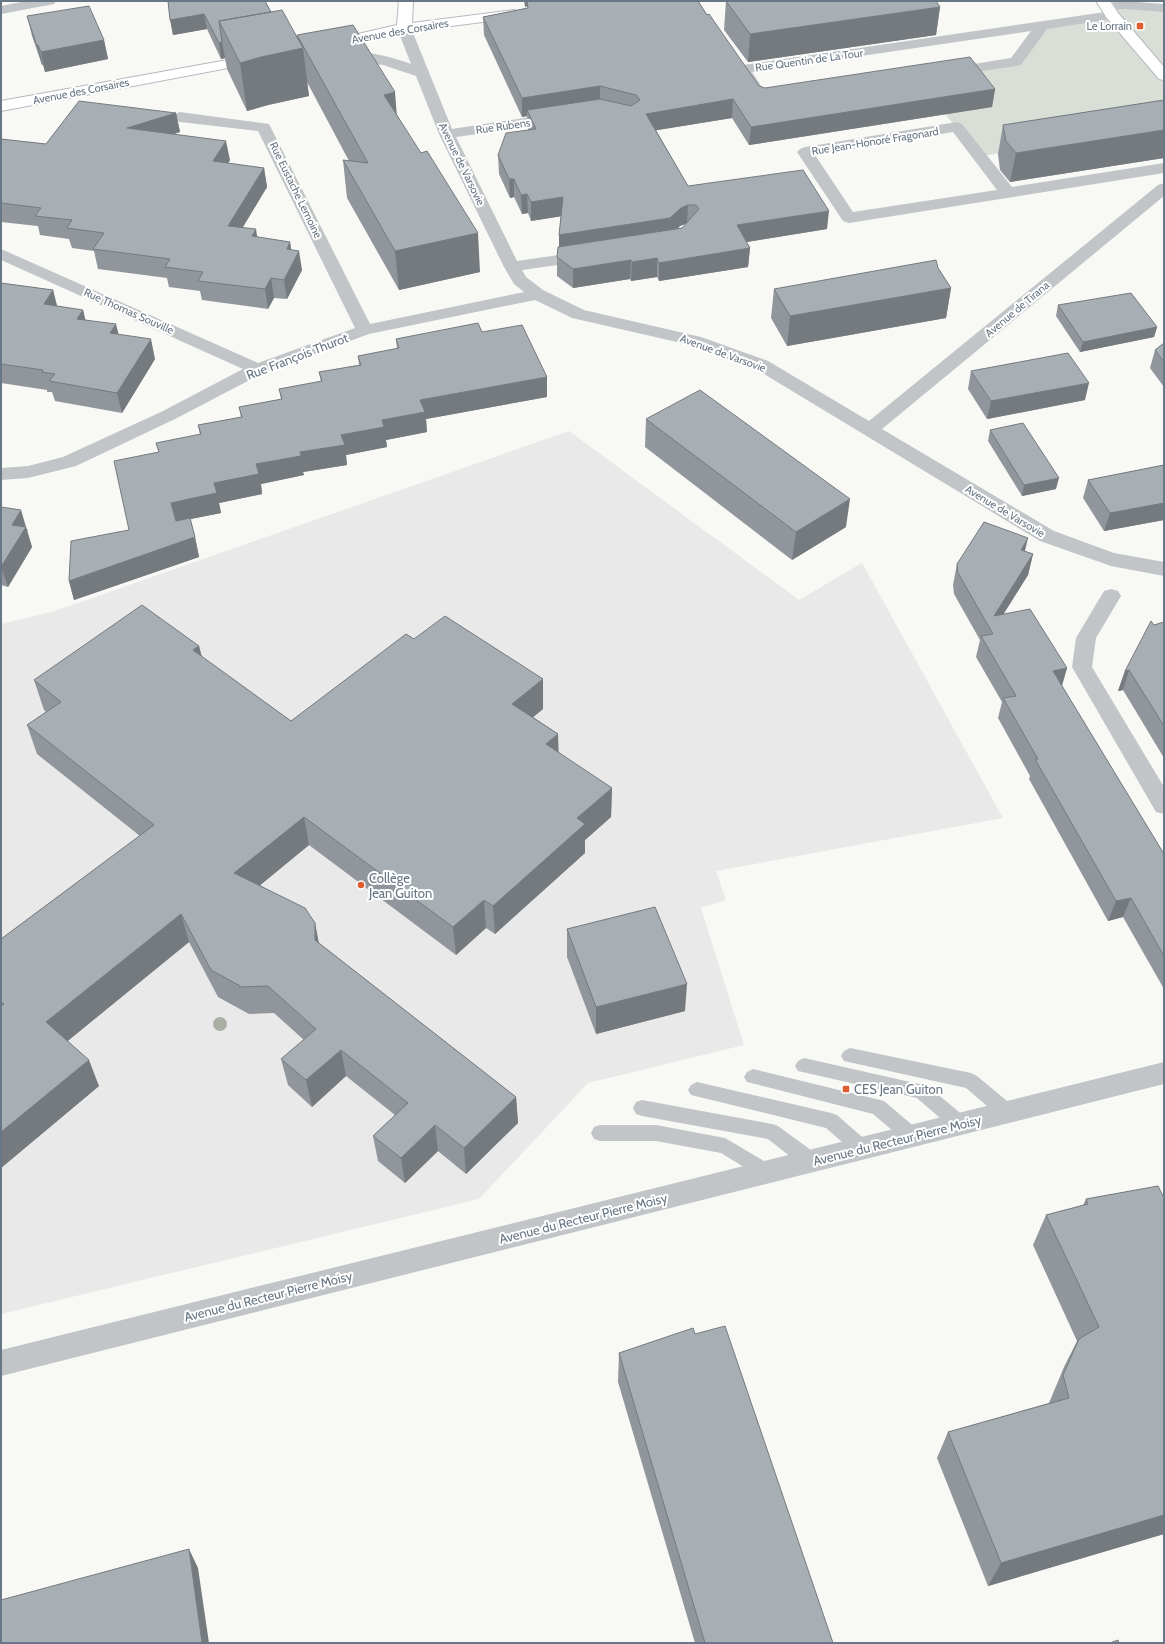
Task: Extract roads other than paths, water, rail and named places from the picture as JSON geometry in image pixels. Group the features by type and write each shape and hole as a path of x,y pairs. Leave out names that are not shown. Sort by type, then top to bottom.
{"street":[{"path":"1,10 49,1"},
{"path":"404,28 406,1"},
{"path":"1142,6 1164,2"},
{"path":"1104,6 1164,76"},
{"name":"Rue Quentin de La Tour","path":"771,99 764,100 743,69 1042,26 1104,6 1142,6"},
{"path":"1142,6 1164,8"},
{"name":"Avenue des Corsaires","path":"420,73 407,66 391,62 320,51 404,28 529,12"},
{"path":"932,74 1016,62 1042,26"},
{"name":"Avenue de Varsovie","path":"404,28 420,73 447,134 512,266 520,280 538,294 578,314 695,341 762,365 1047,536 1110,559 1164,569"},
{"name":"Avenue des Corsaires","path":"1,106 270,56"},
{"path":"734,56 743,69"},
{"name":"Rue Rubens","path":"447,134 570,116"},
{"name":"Rue Eustache Lemoine","path":"180,117 264,127 365,330"},
{"name":"Rue Jean-Honoré Fragonard","path":"1007,192 956,127 805,152 849,218 1164,168"},
{"name":"Avenue de Tirana","path":"870,430 1164,188"},
{"name":"Rue Thomas Souville","path":"1,254 257,369"},
{"path":"512,266 598,254"},
{"name":"Rue François Thurot","path":"1,474 28,472 69,462 169,415 257,369 365,330 538,294"},
{"path":"1111,596 1086,638 1082,667 1164,806"},
{"name":"Avenue du Recteur Pierre Moisy","path":"1,1363 767,1174 1164,1073"}],"lane":[{"path":"850,1056 971,1081 1007,1112"},
{"path":"804,1066 922,1091 960,1124"},
{"path":"753,1077 878,1107 912,1136"},
{"path":"697,1090 831,1120 863,1149"},
{"path":"642,1108 772,1132 812,1162"},
{"path":"600,1133 656,1133 726,1146 767,1174"}],"place":[{"name":"Le Lorrain","path":"1140,26"},
{"name":"Collège Jean Guiton","path":"361,885"},
{"name":"CES Jean Guiton","path":"846,1089"}]}
